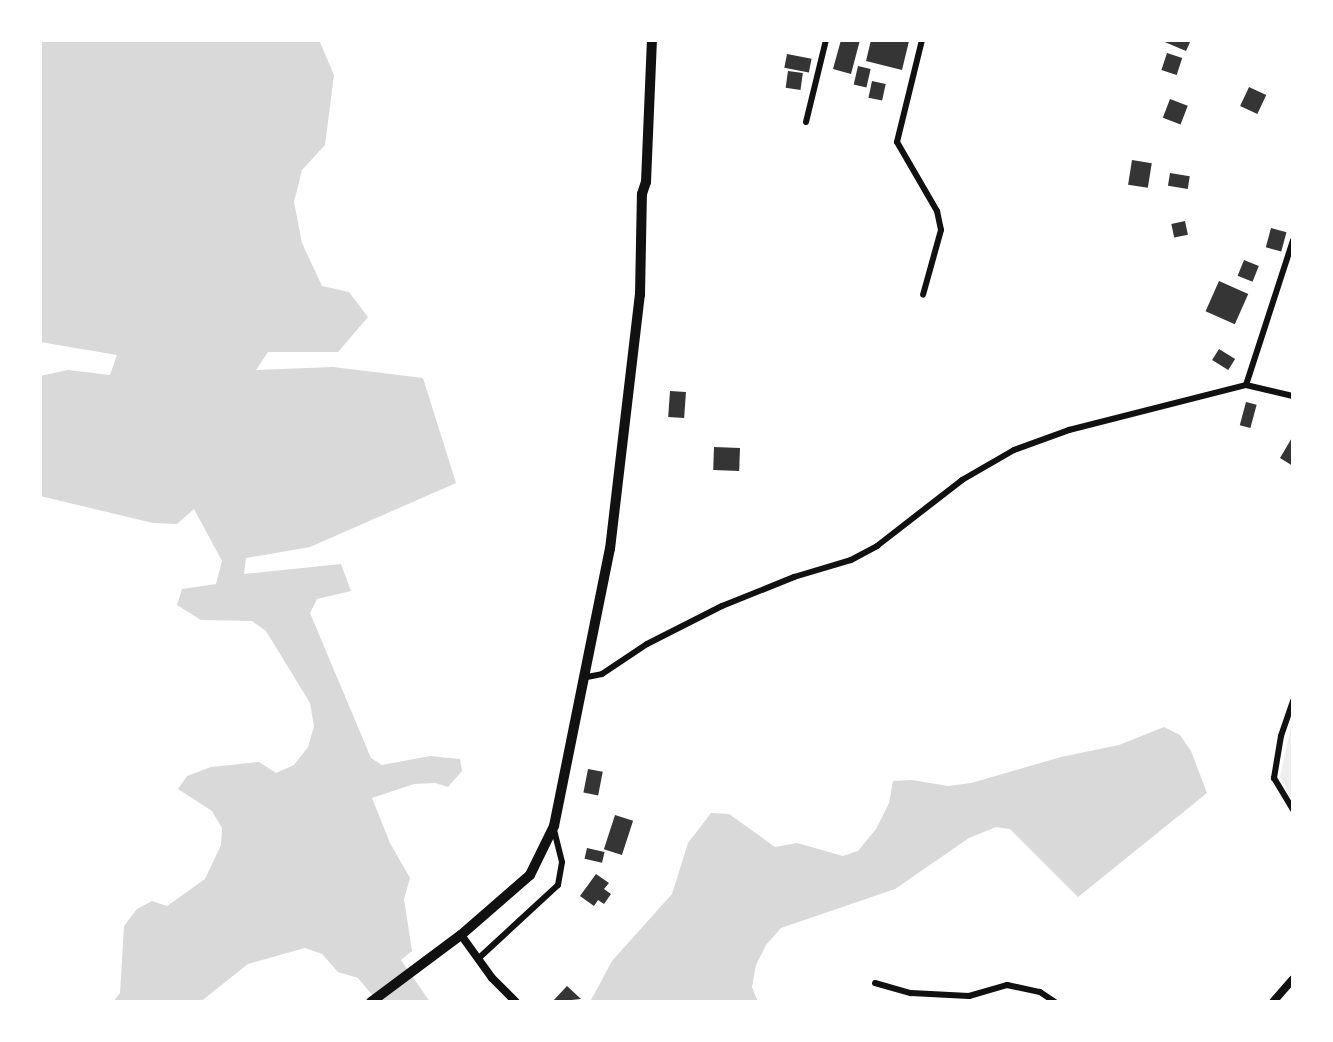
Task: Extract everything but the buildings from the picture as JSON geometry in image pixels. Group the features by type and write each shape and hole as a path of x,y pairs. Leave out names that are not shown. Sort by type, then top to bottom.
{"main road":[{"path":"371,1002 461,935 530,875 554,826 587,677 610,549 640,295 642,194 646,182 652,40"}],"street":[{"path":"806,122 826,40"},
{"path":"922,40 897,142 937,211 941,230 923,295"},
{"path":"1246,385 1293,240"},
{"path":"587,677 602,674 647,644 710,612 794,577 851,560 877,546 962,480 1014,450 1069,430 1246,385 1293,396"},
{"path":"1293,701 1281,736 1274,778 1293,810"},
{"path":"480,957 558,885 562,862 554,826"},
{"path":"461,935 480,957 492,978 516,1002"},
{"path":"1273,1002 1293,979"},
{"path":"875,983 911,993 969,996 1007,985 1040,992 1055,1002"}],"shaded area":[{"path":"40,40 319,40 334,75 325,145 302,170 294,202 302,243 322,286 349,292 368,317 338,352 268,352 256,370 333,367 423,378 456,483 310,547 246,558 244,574 341,564 351,591 317,599 310,613 371,758 382,765 430,756 460,759 462,771 448,787 435,783 414,784 372,798 390,843 410,878 404,899 412,951 401,960 430,1002 378,1002 358,978 338,972 322,954 305,948 248,964 200,1002 113,1002 120,993 124,926 137,909 152,901 167,906 205,879 221,845 222,828 212,811 178,789 187,776 211,767 259,762 276,773 294,765 308,747 314,726 310,703 266,631 252,621 201,620 177,605 182,589 216,584 222,561 194,509 177,524 153,523 40,496 40,376 68,370 110,375 117,355 40,342"},
{"path":"1293,717 1293,802 1280,777"},
{"path":"1164,727 1180,735 1191,751 1207,793 1078,897 1010,829 996,827 969,838 895,889 781,928 766,945 756,965 752,987 758,1002 590,1002 612,961 672,894 688,843 711,813 729,814 775,847 797,843 843,856 858,851 876,829 889,803 893,781 912,780 948,786 971,783 1061,757 1119,745"}]}
